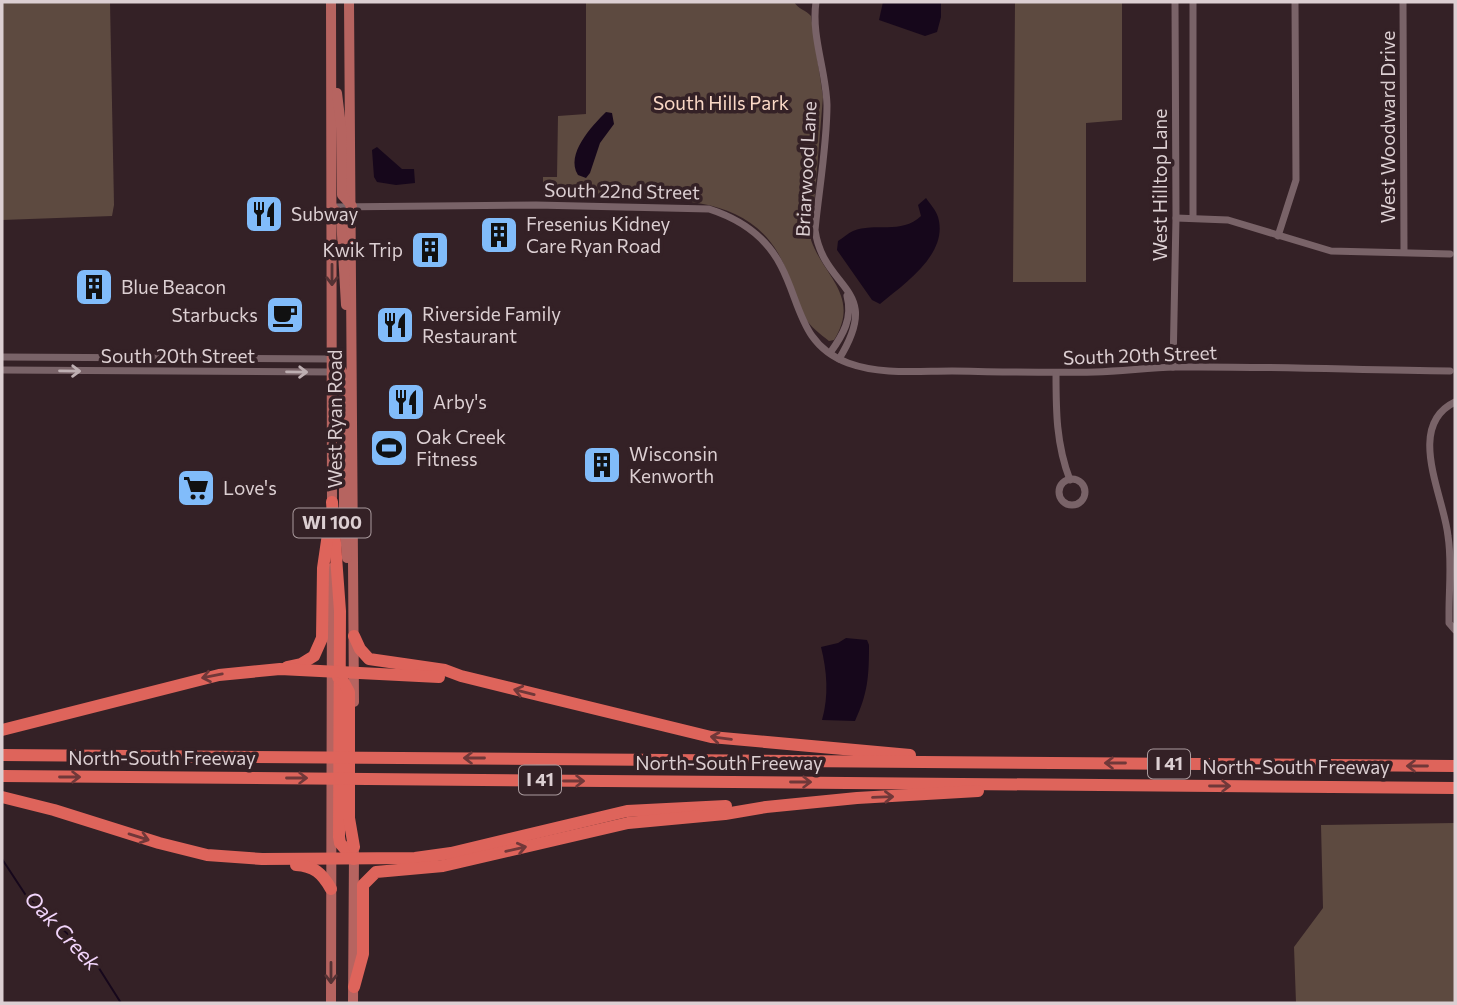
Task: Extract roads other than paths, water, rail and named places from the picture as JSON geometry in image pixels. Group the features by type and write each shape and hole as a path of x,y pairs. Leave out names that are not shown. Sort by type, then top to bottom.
{"highway":[{"path":"280,669 302,664 314,656 322,638 323,568 332,502"},
{"path":"332,502 340,611 337,675 349,692 343,735 340,843 354,853"},
{"path":"354,636 369,659 445,670 711,737 810,748 887,752 959,762"},
{"path":"5,730 206,677 255,670 280,669 337,675 354,673 461,676"},
{"name":"North-South Freeway","path":"2,755 1455,766"},
{"name":"North-South Freeway","path":"2,776 1455,788"},
{"path":"354,987 363,954 363,885 376,872 443,866 628,823 857,798 1078,785"},
{"path":"2,798 54,810 238,863 311,867 319,872 331,889"},
{"path":"219,856 330,859 354,853 415,858 451,853 627,811 727,806 766,807"}],"main road":[{"name":"West Ryan Road","path":"331,2 332,359"},
{"path":"343,2 343,25 350,69"},
{"name":"West Ryan Road","path":"332,502 342,370 352,331 349,2"},
{"path":"331,63 341,126 342,195 352,206"},
{"path":"332,207 341,217 344,283 352,331"},
{"path":"332,359 342,370"},
{"name":"West Ryan Road","path":"342,370 354,595 354,673 343,735"},
{"name":"West Ryan Road","path":"331,1003 330,859 343,794 343,735 337,675"},
{"path":"353,1003 354,853"}],"street":[{"name":"Briarwood Lane","path":"816,2 816,37 827,105 815,230 817,247 852,297 856,311 855,328 835,356"},
{"name":"West Hilltop Lane","path":"1173,368 1176,218 1175,2"},
{"name":"West Hilltop Lane","path":"1193,2 1193,218"},
{"path":"1278,236 1296,180 1296,2"},
{"name":"West Woodward Drive","path":"1403,2 1404,252"},
{"name":"South 22nd Street","path":"332,207 536,205 709,209 742,223 770,248 783,269 801,320 814,338 835,356"},
{"path":"1176,218 1228,220 1331,251 1450,254"},
{"name":"South 20th Street","path":"2,356 332,359"},
{"name":"South 20th Street","path":"835,356 883,371 1056,373 1173,368 1450,371"},
{"name":"South 20th Street","path":"2,370 342,370"},
{"path":"1056,373 1058,435 1070,480"},
{"path":"1454,630 1449,612 1449,540 1429,445 1433,421 1455,402"}],"waterway":[{"name":"Oak Creek","path":"2,859 27,897 90,954 121,1003"}],"place":[{"name":"Subway","path":"264,214"},
{"name":"Fresenius Kidney Care Ryan Road","path":"499,235"},
{"name":"Kwik Trip","path":"430,250"},
{"name":"Blue Beacon","path":"94,287"},
{"name":"Starbucks","path":"285,315"},
{"name":"Riverside Family Restaurant","path":"395,325"},
{"name":"Arby's","path":"406,402"},
{"name":"Oak Creek Fitness","path":"389,448"},
{"name":"Wisconsin Kenworth","path":"602,465"},
{"name":"Love's","path":"196,488"}],"park label":[{"name":"South Hills Park","path":"721,103"}]}
